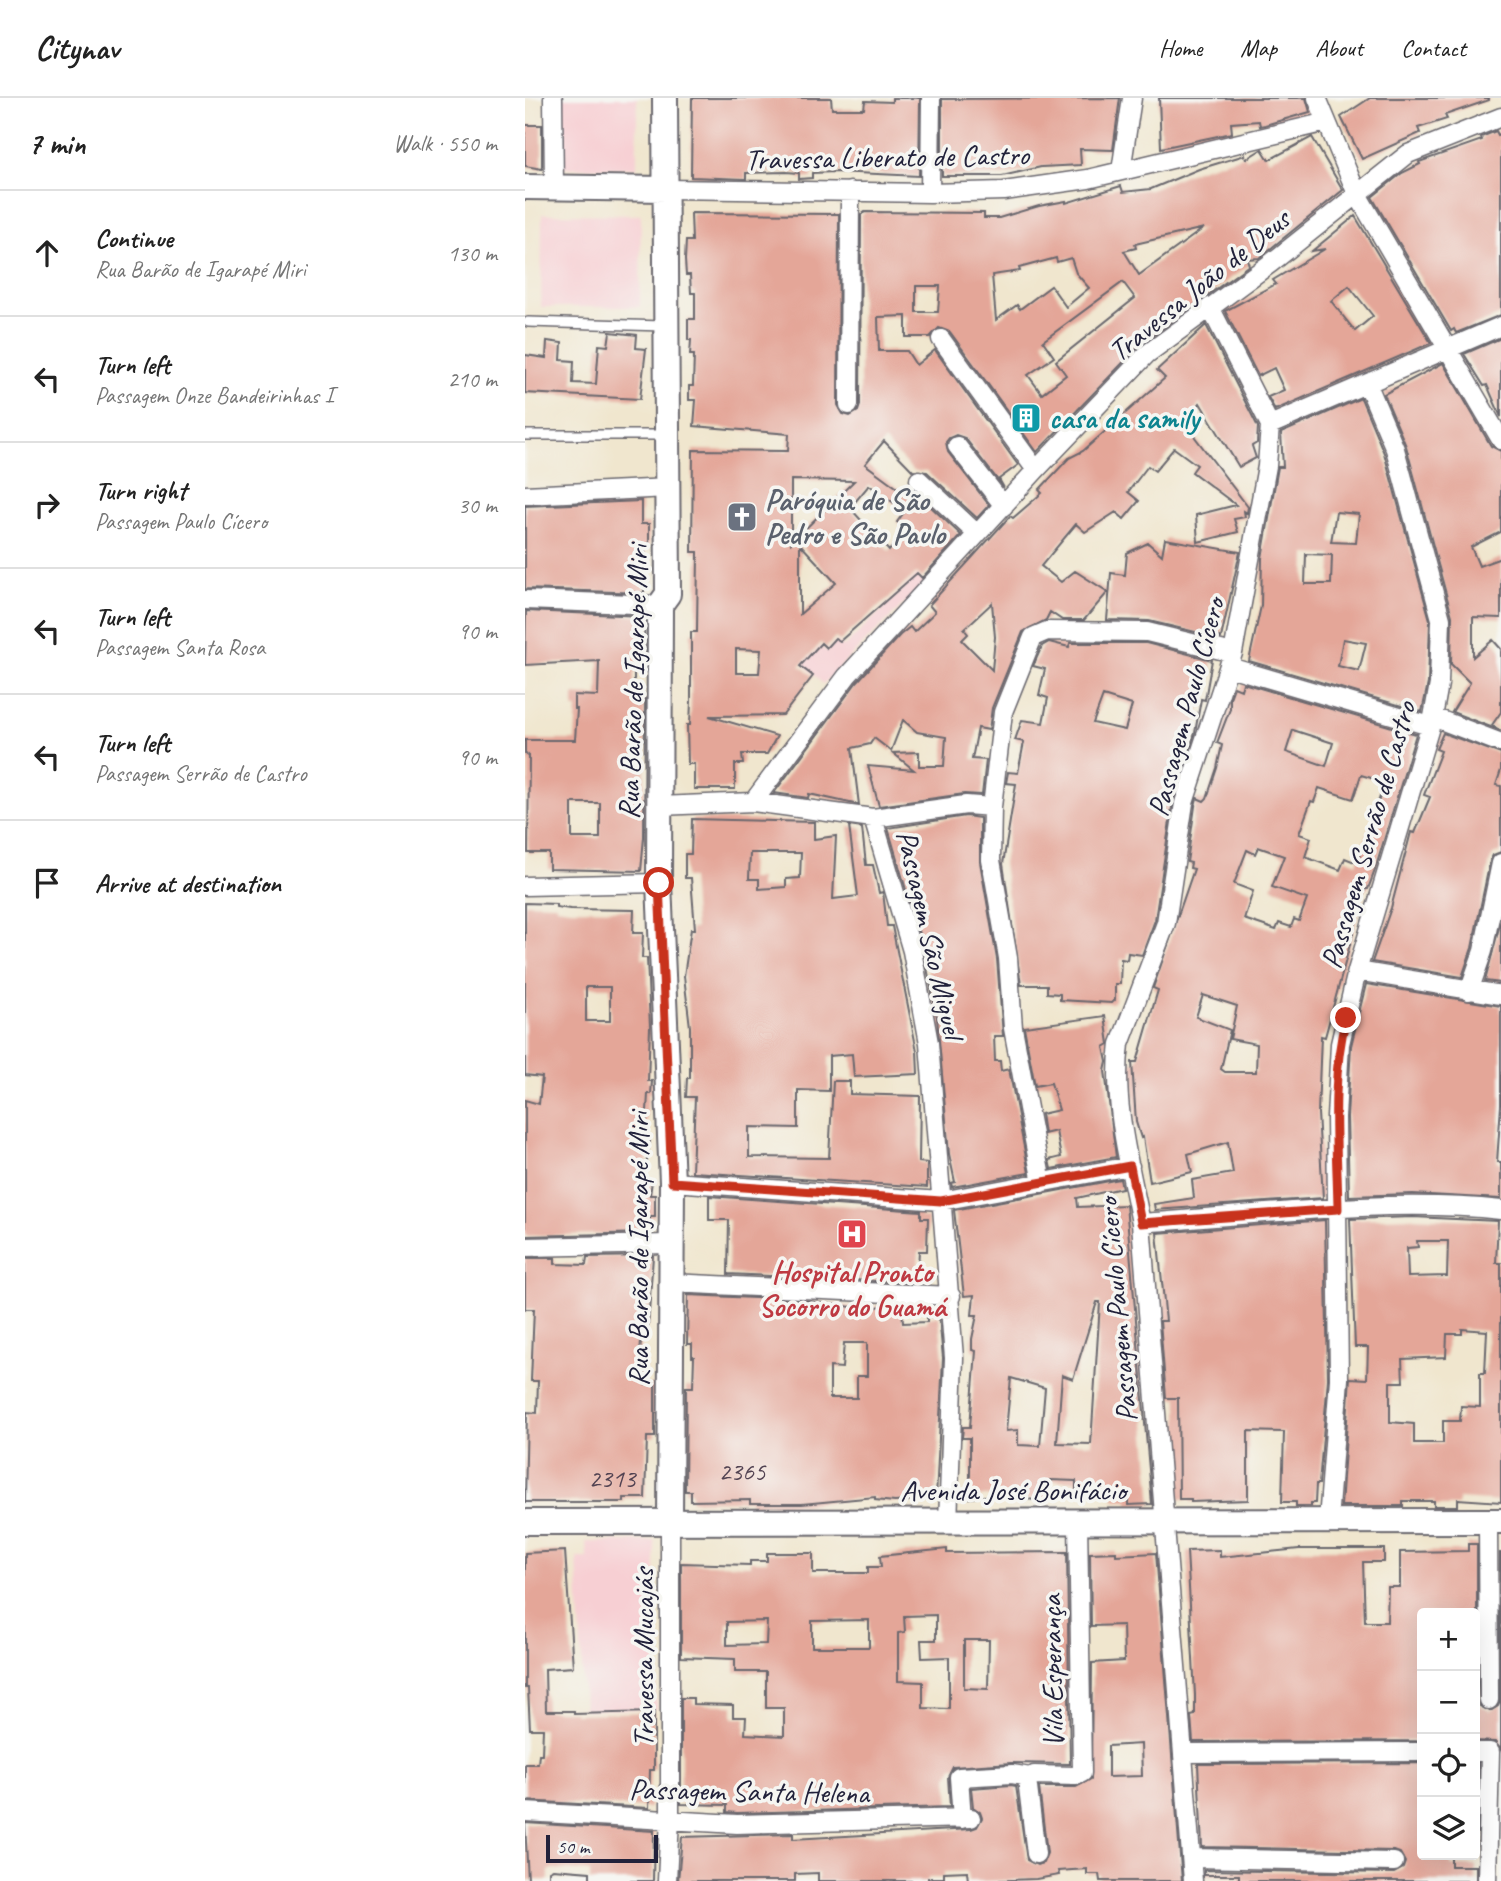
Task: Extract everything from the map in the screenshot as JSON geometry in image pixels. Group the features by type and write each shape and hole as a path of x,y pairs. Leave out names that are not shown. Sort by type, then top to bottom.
{"main road":[{"name":"Rua Barão de Igarapé Miri","path":"665,98 669,488 668,594 660,605 659,883 672,1182 670,1520"},
{"name":"Travessa Liberato de Castro","path":"525,187 666,189"},
{"name":"Avenida José Bonifácio","path":"525,1522 1495,1521"}],"street":[{"path":"553,98 554,188"},
{"path":"930,193 931,98"},
{"path":"1121,172 1132,98"},
{"path":"1317,98 1357,194 1449,346 1501,440"},
{"name":"Travessa João de Deus","path":"753,802 847,676 1036,470 1147,355 1408,154 1501,117"},
{"name":"Travessa Liberato de Castro","path":"666,189 930,193 1028,189 1121,172 1327,122"},
{"path":"849,405 851,191"},
{"path":"1210,307 1270,425 1368,385 1449,346 1501,326"},
{"path":"941,339 1036,470"},
{"name":"Passagem Serrão de Castro","path":"1328,1521 1339,1379 1337,1065 1357,971 1431,722 1439,684 1441,618 1395,449 1368,385"},
{"name":"Passagem Paulo Cícero","path":"1193,1881 1185,1753 1162,1520 1141,1223 1118,1083 1120,1044 1166,923 1184,803 1231,660 1248,581 1270,425"},
{"path":"957,446 1004,506"},
{"path":"919,480 977,534"},
{"path":"525,495 669,488"},
{"path":"525,600 660,605"},
{"path":"1042,1183 1013,1028 1008,958 992,860 992,807 1003,712 1033,637 1047,631 1068,629 1147,632 1501,743"},
{"path":"660,806 753,802 873,818 966,805 992,807"},
{"name":"Passagem São Miguel","path":"873,818 912,951 924,1013 951,1296 953,1419 949,1523"},
{"path":"1469,992 1483,951 1501,863"},
{"path":"525,886 659,883"},
{"path":"1357,971 1469,992 1501,995"},
{"path":"672,1182 941,1201 1130,1166"},
{"path":"1141,1223 1338,1209 1475,1207 1501,1210"},
{"path":"525,1247 670,1244"},
{"path":"671,1283 951,1296"},
{"name":"Travessa Mucajás","path":"667,1881 670,1818 670,1520"},
{"name":"Vila Esperança","path":"1036,1854 1026,1784 1030,1777 1076,1776 1082,1773 1078,1520"},
{"path":"1489,1700 1495,1521"},
{"path":"1185,1753 1417,1752"},
{"path":"1482,1752 1487,1881"},
{"name":"Passagem Santa Helena","path":"525,1812 761,1824 967,1818 959,1777 1012,1774 1030,1777"},
{"path":"1192,1858 1394,1861"}],"lane":[{"path":"529,322 666,326"},
{"path":"525,435 667,435"}],"shaded area":[{"path":"558,98 637,98 637,168 557,168"},
{"path":"542,214 641,215 640,307 541,307"},
{"path":"917,575 925,583 823,684 803,664 821,646 826,651 837,641 844,647"},
{"path":"655,1541 656,1709 584,1710 577,1558 587,1558 586,1542"}],"building":[{"path":"692,98 831,98 832,109 864,109 865,101 892,102 892,98 920,98 919,176 835,172 812,173 812,178 799,179 799,173 786,172 746,173 746,179 691,177"},
{"path":"1120,98 1113,150 1080,149 1081,165 1041,167 1002,176 942,176 942,99"},
{"path":"1159,98 1306,98 1310,112 1260,126 1259,121 1231,123 1232,133 1161,148"},
{"path":"1370,98 1489,100 1445,115 1447,119 1418,128 1420,133 1362,159 1341,117"},
{"path":"525,125 542,125 542,169 525,166"},
{"path":"1496,131 1498,135 1501,134 1501,315 1456,333 1454,329 1451,331 1372,197 1402,173 1420,164 1419,162 1482,140 1481,137"},
{"path":"1312,137 1343,190 1259,258 1247,259 1249,265 1140,345 1037,452 950,332 939,328 930,337 906,337 906,316 878,317 879,351 907,351 916,365 935,350 1018,465 999,479 1004,488 965,438 956,435 949,438 946,442 948,452 989,505 977,518 927,472 913,471 884,441 865,464 907,495 912,489 961,535 922,578 917,573 840,641 835,638 826,648 821,643 800,666 813,676 783,715 709,716 777,736 767,754 742,754 743,764 735,764 735,789 694,789 694,764 688,764 687,725 690,725 691,632 697,632 698,552 692,552 693,450 788,451 789,434 694,426 696,400 689,400 689,386 693,386 694,355 690,355 688,319 695,319 695,293 691,293 690,275 686,275 685,260 686,241 692,241 691,213 839,214 838,405 843,414 850,416 858,411 860,405 861,215 865,212 984,213 984,218 999,218 1039,206 1066,203 1121,186 1123,192 1151,189 1199,169 1245,155 1246,159 1262,149 1269,160","holes":["1204,228 1139,275 1124,251 1136,248 1135,244","1056,258 1057,262 1071,258 1076,273 1089,288 1066,307 1051,286 1020,309 1017,305 996,320 992,275 1020,271 1019,268","1123,282 1135,298 1056,361 1066,375 1042,394 1028,375 1054,357 1043,341","916,286 940,286 938,312 916,312","791,480 854,481 791,543","869,485 905,511 897,522 907,529 889,551 850,508","800,544 836,583 800,614","736,649 761,650 759,673 736,673"]},
{"path":"1355,216 1431,343 1275,410 1268,397 1284,390 1274,368 1258,376 1225,311 1276,284 1273,280 1325,249 1312,251","holes":["1349,286 1373,316 1355,331 1331,301"]},
{"path":"1206,325 1258,427 1257,443 1252,446 1256,458 1239,467 1200,403 1185,424 1248,507 1247,513 1244,511 1245,517 1234,519 1238,532 1198,542 1196,515 1236,505 1192,472 1197,465 1174,448 1155,471 1148,466 1128,492 1139,501 1124,519 1116,512 1085,532 1076,524 1041,566 1061,582 1075,571 1108,592 1084,620 1062,620 1050,612 1046,620 1023,632 992,708 989,730 978,728 972,759 986,760 982,795 964,794 879,806 868,766 914,770 893,753 919,752 919,766 944,766 946,737 917,732 903,720 891,751 874,738 870,744 852,748 859,805 809,794 808,798 774,793 856,683 900,635 910,627 914,632 935,612 929,605 1010,516 1013,518 1042,493 1039,490 1069,458 1083,451 1165,378 1157,370","holes":["992,603 995,637 992,670 962,640 968,634 964,629"]},
{"path":"610,332 637,335 636,348 646,349 640,399 525,393 525,355 546,358 547,341 562,343 561,360 574,361 573,383 596,384 599,345 608,346"},
{"path":"1501,338 1501,417 1487,385 1484,386 1464,354"},
{"path":"1443,363 1491,446 1501,451 1501,532 1471,547 1479,566 1501,558 1501,618 1473,617 1473,657 1493,640 1501,649 1501,712 1492,725 1501,731 1452,712 1470,683 1451,664 1452,616 1406,446 1384,394"},
{"path":"1361,398 1384,453 1430,620 1428,683 1422,712 1249,661 1261,606 1262,558 1278,467 1283,467 1281,433","holes":["1336,512 1359,514 1356,543 1331,542","1306,554 1332,555 1331,584 1305,584","1343,639 1366,643 1359,671 1338,666"]},
{"path":"641,501 641,524 649,524 649,546 645,546 644,593 525,589 525,506"},
{"path":"1165,539 1240,552 1221,638 1149,621 1107,620 1111,573 1125,575 1127,553 1148,543 1162,555"},
{"path":"526,611 644,616 645,672 634,672 634,698 645,699 644,837 641,871 549,869 549,853 528,853 529,755 525,754 525,740 575,740 577,709 574,709 574,695 598,696 599,661 525,665","holes":["572,803 600,803 600,838 572,838"]},
{"path":"1049,642 1069,647 1070,643 1146,643 1212,660 1205,700 1201,699 1195,733 1173,801 1155,920 1142,955 1128,953 1127,960 1121,959 1120,984 1115,984 1115,1000 1112,1003 1060,1000 1060,994 1047,993 1047,985 1021,985 1003,864 1016,784 1006,783 1008,772 1018,773 1024,742 1015,740 1022,720 1043,723 1048,698 1039,695 1045,669 1033,666 1042,646","holes":["1103,696 1132,705 1125,730 1093,723"]},
{"path":"1243,683 1416,734 1375,870 1368,889 1365,889 1325,1037 1321,1036 1318,1113 1323,1198 1155,1210 1154,1204 1194,1198 1192,1180 1233,1173 1228,1142 1188,1154 1192,1172 1150,1182 1143,1137 1141,1138 1136,1122 1132,1062 1137,1062 1158,990 1153,988 1194,869 1190,868 1191,863 1187,862 1197,798 1204,801 1207,798 1217,768 1222,745 1217,743 1230,709 1230,698 1234,687 1241,690","holes":["1293,730 1333,743 1326,766 1286,752","1361,775 1385,782 1357,863 1345,858 1340,870 1305,857 1311,838 1299,834 1311,801 1314,802 1319,788 1353,799","1258,847 1284,856 1272,887 1307,899 1299,921 1294,919 1291,927 1279,923 1276,930 1244,919 1253,891 1234,884 1247,850 1255,854","1203,995 1237,1006 1230,1039 1257,1044 1256,1072 1225,1072 1221,1069 1230,1030 1196,1017"]},
{"path":"1443,733 1501,754 1501,770 1496,785 1501,786 1501,852 1493,855 1490,861 1472,948 1462,977 1372,962 1391,908 1411,832 1415,833 1430,797 1424,795 1441,751 1436,749"},
{"path":"966,816 980,818 980,862 997,959 1003,1036 994,1036 995,1061 1000,1061 1001,1071 1009,1069 1029,1173 952,1187 951,1183 955,1182 949,1154 937,1017 923,948 888,828"},
{"path":"692,819 814,822 814,839 836,836 833,899 858,896 849,826 862,828 866,865 873,865 879,893 883,892 887,926 892,926 917,1051 918,1074 854,1077 852,1054 829,1056 829,1091 798,1090 798,1128 749,1127 749,1157 829,1158 833,1081 850,1081 850,1094 920,1096 919,1162 927,1163 927,1187 692,1172 695,1097 686,1097 687,1078 690,1078 690,1027 684,976 691,929 695,929 691,878 685,878 685,854 691,854","holes":["750,853 801,853 800,878 786,879 786,887 759,889 759,879 749,879"]},
{"path":"525,903 556,904 556,907 570,909 634,910 633,933 643,933 642,958 647,958 650,1027 648,1081 652,1081 651,1094 648,1094 646,1128 650,1140 644,1180 652,1181 650,1195 655,1195 655,1217 650,1217 650,1233 525,1236 525,1100 539,1104 542,1077 525,1075","holes":["586,987 610,987 610,1021 586,1021"]},
{"path":"1501,920 1501,983 1485,981"},
{"path":"1366,984 1501,1006 1501,1105 1497,1162 1501,1162 1501,1199 1413,1194 1349,1196 1347,1117 1351,1046"},
{"path":"1105,1016 1109,1044 1104,1047 1107,1062 1105,1071 1116,1157 1051,1169 1049,1160 1061,1157 1056,1131 1044,1134 1041,1114 1059,1110 1051,1083 1035,1086 1024,1027"},
{"path":"1120,1179 1122,1188 1077,1198 1078,1207 1126,1205 1152,1504 1128,1505 1128,1500 1114,1500 1113,1490 1076,1490 1076,1481 1051,1480 1050,1501 985,1496 970,1498 970,1438 962,1438 963,1427 970,1427 976,1351 972,1350 972,1339 977,1315 972,1315 974,1295 964,1296 954,1210","holes":["1097,1302 1100,1302 1091,1444 1057,1443 1062,1375 1073,1379","1011,1378 1045,1388 1040,1446 1018,1445 1018,1430 1006,1431"]},
{"name":"Hospital Pronto Socorro do Guamá","path":"709,1196 921,1211 921,1218 928,1218 927,1251 919,1251 917,1283 728,1274 729,1220 709,1220"},
{"path":"1413,1217 1498,1221 1496,1263 1501,1263 1501,1502 1458,1499 1458,1506 1434,1506 1434,1501 1403,1501 1403,1506 1341,1506 1350,1378 1367,1379 1368,1347 1355,1347 1350,1219","holes":["1417,1241 1448,1241 1447,1276 1408,1277 1407,1248 1418,1247","1462,1329 1487,1331 1485,1373 1480,1373 1480,1407 1461,1406 1460,1421 1443,1421 1443,1443 1414,1443 1414,1424 1390,1422 1390,1382 1403,1382 1402,1359 1446,1357 1447,1334 1462,1334"]},
{"path":"1325,1220 1328,1379 1315,1503 1311,1503 1311,1506 1296,1506 1296,1502 1282,1502 1284,1432 1248,1431 1248,1500 1191,1502 1191,1499 1179,1499 1178,1398 1166,1398 1160,1321 1166,1321 1157,1233"},
{"path":"653,1256 648,1326 642,1326 640,1355 645,1355 645,1385 655,1385 655,1437 647,1437 645,1498 624,1498 624,1502 525,1502 527,1412 537,1413 538,1381 531,1381 534,1309 525,1309 525,1258 555,1258 555,1264 586,1265 587,1257"},
{"path":"688,1295 801,1300 859,1308 902,1305 903,1323 927,1322 927,1317 939,1316 943,1358 936,1498 895,1502 875,1500 875,1497 802,1504 750,1504 750,1500 691,1501 691,1491 685,1491 686,1387 693,1387 694,1357 692,1344 687,1344","holes":["844,1343 867,1343 867,1376 857,1376 857,1398 830,1398 830,1367 842,1368"]},
{"path":"1468,1544 1477,1544 1477,1608 1417,1608 1417,1741 1193,1742 1191,1716 1195,1715 1195,1695 1187,1551 1220,1550 1220,1557 1299,1549 1384,1549 1384,1562 1363,1562 1365,1622 1387,1622 1388,1587 1400,1587 1400,1552 1468,1551"},
{"path":"947,1549 947,1553 1067,1552 1070,1764 1011,1763 953,1767 948,1777 950,1807 737,1813 727,1812 727,1805 681,1804 681,1698 693,1698 693,1704 733,1705 733,1717 746,1717 745,1734 784,1736 784,1708 766,1708 766,1672 735,1672 735,1659 681,1657 681,1563 750,1565 750,1561 767,1561 767,1553 813,1553 813,1573 868,1573 868,1567 881,1567 880,1556","holes":["936,1615 936,1640 921,1640 922,1658 949,1657 949,1709 923,1708 923,1682 898,1681 898,1633 905,1632 904,1616","869,1620 869,1647 812,1647 812,1621","767,1621 766,1644 727,1645 727,1622","964,1640 989,1640 988,1689 964,1688"]},
{"path":"565,1551 573,1667 545,1669 546,1711 574,1711 574,1714 654,1712 654,1770 650,1770 649,1808 525,1801 525,1764 538,1764 539,1754 542,1754 543,1729 530,1729 528,1688 525,1688 525,1553"},
{"path":"1090,1553 1156,1553 1182,1881 1100,1881 1099,1874 1087,1874 1087,1869 1058,1871 1059,1875 1036,1879 985,1881 968,1881 967,1871 944,1872 944,1878 928,1878 928,1881 818,1881 818,1873 795,1874 795,1881 678,1881 682,1837 793,1834 793,1839 971,1829 977,1827 982,1818 980,1812 973,1807 971,1788 1011,1785 1016,1786 1027,1860 1037,1865 1043,1863 1047,1853 1039,1787 1076,1787 1091,1779 1092,1663 1124,1661 1123,1625 1091,1626","holes":["1141,1744 1142,1776 1108,1777 1108,1746"]},
{"path":"1501,1553 1501,1750 1495,1742 1480,1741 1480,1706 1490,1711 1498,1706"},
{"path":"1417,1763 1417,1860 1451,1860 1451,1866 1476,1866 1476,1881 1239,1881 1239,1875 1204,1875 1204,1870 1394,1873 1403,1868 1405,1862 1400,1853 1394,1851 1202,1847 1198,1764"},
{"path":"525,1823 654,1831 653,1881 590,1881 590,1872 553,1869 549,1871 549,1880 528,1880"}],"place":[{"name":"casa da samily","path":"1026,418"},
{"name":"Paróquia de São Pedro e São Paulo","path":"742,517"},
{"name":"Hospital Pronto Socorro do Guamá","path":"852,1234"}],"route":[{"path":"659,883 672,1182 941,1201 1130,1166 1141,1223 1338,1209 1336,1088 1339,1044 1346,1018"}]}
